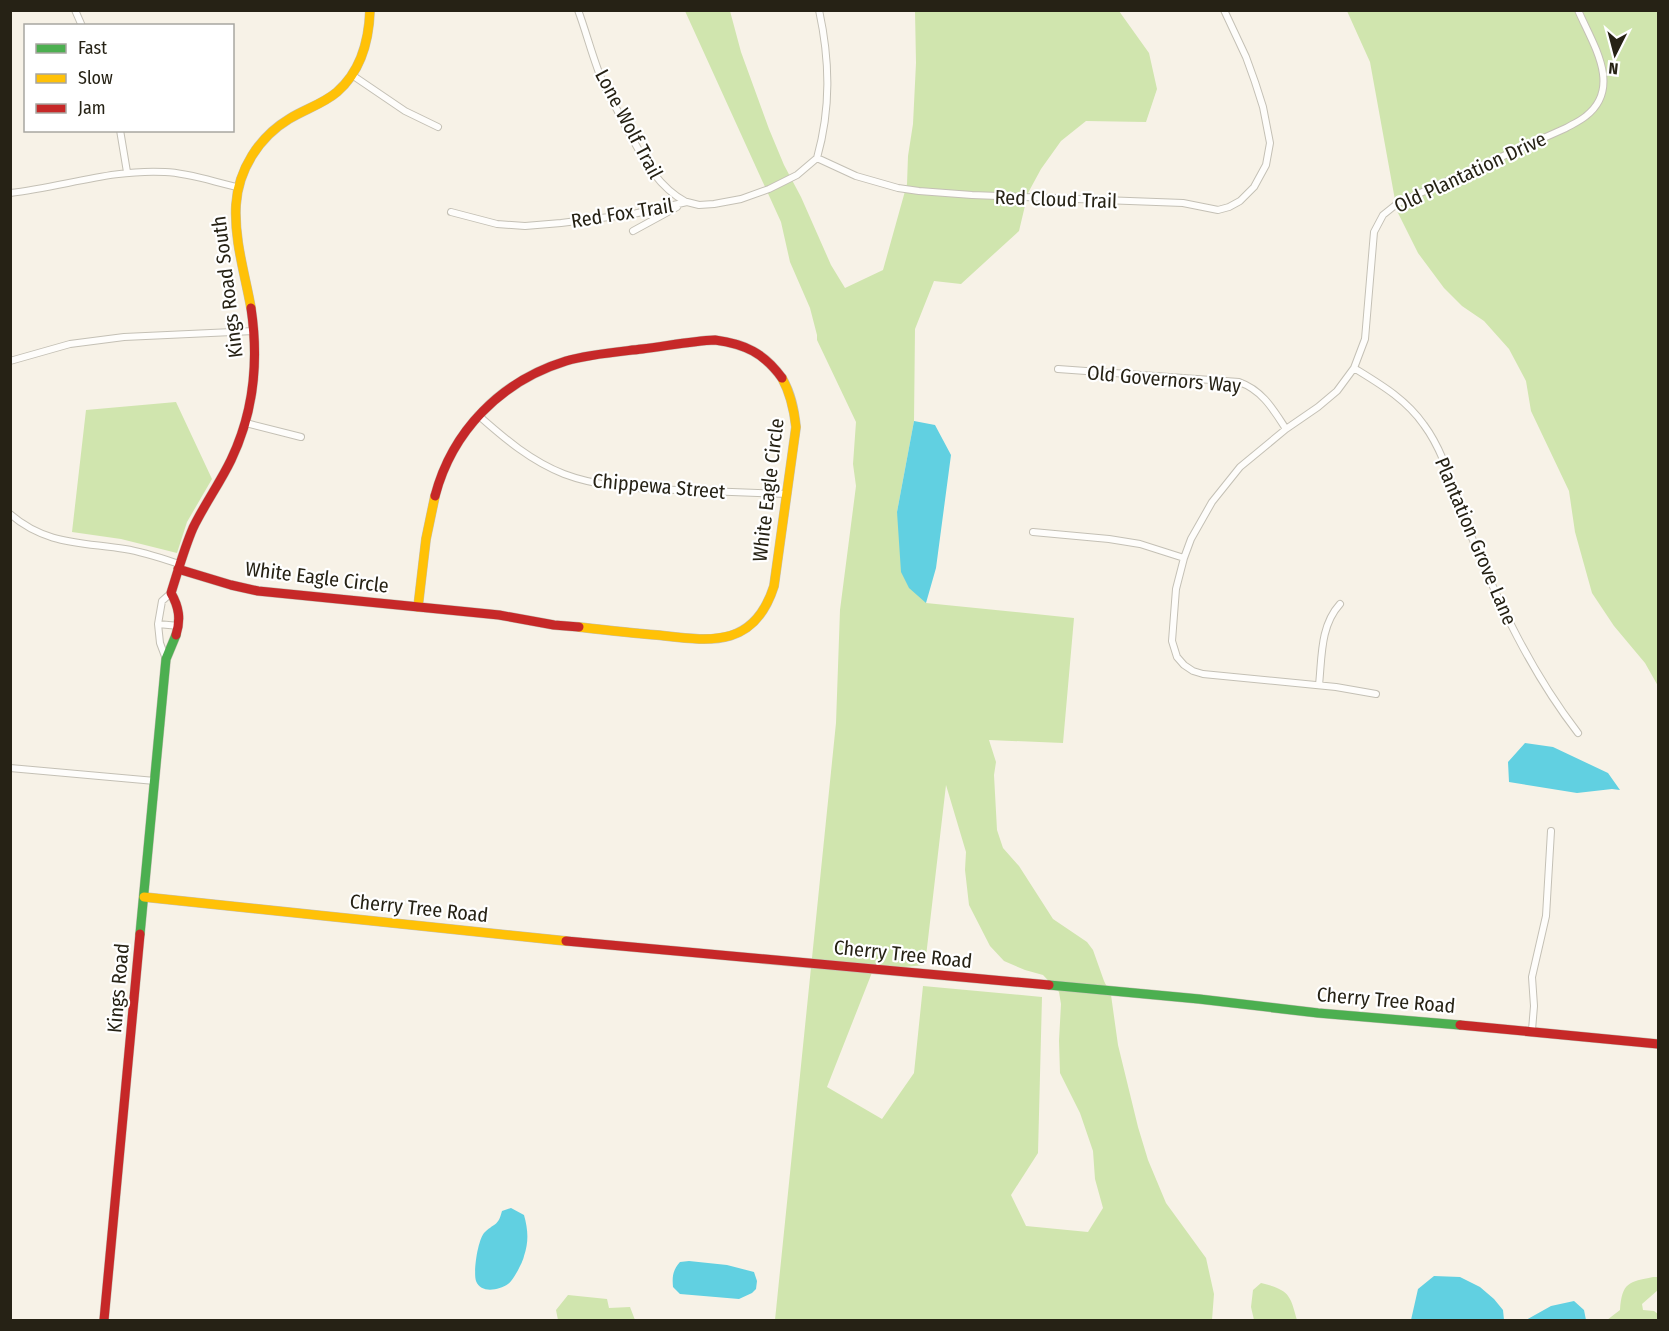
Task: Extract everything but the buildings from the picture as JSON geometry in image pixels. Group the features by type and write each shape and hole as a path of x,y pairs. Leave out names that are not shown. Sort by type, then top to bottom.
{"street":[{"path":"75,10 81,24"},
{"name":"Kings Road South","path":"179,566 183,550 200,516 229,467 246,423 254,380 254,331 235,222 237,188 251,157 267,136 290,118 314,108 329,98 352,75 364,50 370,10"},
{"name":"Lone Wolf Trail","path":"578,10 604,85 638,148 663,185 687,202"},
{"path":"817,158 824,136 828,101 826,51 819,10"},
{"name":"Red Cloud Trail","path":"817,158 877,183 919,191 1183,203 1218,210 1229,207 1240,201 1254,187 1266,165 1270,143 1255,82 1224,10"},
{"name":"Old Plantation Drive","path":"1376,694 1192,671 1177,657 1172,641 1176,589 1184,558 1200,521 1225,484 1248,460 1337,391 1354,368 1365,339 1374,232 1389,208 1566,128 1584,118 1595,106 1603,89 1604,75 1602,65 1578,10"},
{"path":"352,75 405,111 438,127"},
{"path":"120,132 127,172"},
{"name":"Red Fox Trail","path":"451,212 497,224 525,226 633,214 687,202 699,205 714,204 741,199 770,189 796,175 817,158"},
{"path":"10,193 127,172 167,172 237,188"},
{"path":"633,231 687,202"},
{"path":"10,361 70,344 124,337 254,331"},
{"name":"White Eagle Circle","path":"179,566 231,585 258,591 418,607 499,615 554,625 704,640 727,637 754,622 770,600 774,586 796,427 794,401 790,389 767,359 751,349 734,342 706,340 584,357 548,367 525,378 500,395 478,415 448,457 429,520 418,607"},
{"name":"Plantation Grove Lane","path":"1354,368 1399,398 1412,410 1431,435 1469,531 1516,636 1547,690 1578,733"},
{"name":"Old Governors Way","path":"1058,369 1239,382 1261,394 1286,429"},
{"name":"Chippewa Street","path":"478,415 502,437 529,456 550,468 585,481 623,487 787,494"},
{"path":"246,423 301,436"},
{"path":"10,514 36,532 58,540 146,553 179,566"},
{"path":"1033,532 1109,539 1150,547 1184,558"},
{"name":"Kings Road","path":"166,659 160,643 158,624 162,601 171,593 179,566"},
{"path":"158,624 179,626 180,614 171,593"},
{"path":"1319,686 1324,633 1331,614 1340,604"},
{"name":"Kings Road","path":"104,1320 166,659 179,626"},
{"path":"10,768 155,781"},
{"path":"1532,1030 1534,1006 1532,977 1546,916 1551,831"},
{"name":"Cherry Tree Road","path":"144,897 595,944 1199,999 1322,1013 1532,1030 1659,1044"}],"green space":[{"path":"685,11 730,11 741,52 769,129 831,265 845,288 883,270 907,184 916,63 915,11 1119,11 1149,53 1157,89 1146,122 1086,121 1061,141 1041,169 1028,193 1019,231 961,284 934,281 915,329 914,421 897,512 926,603 1074,618 1063,743 989,740 996,762 994,775 997,830 1003,848 1019,866 1053,919 1087,942 1093,950 1111,995 1118,1045 1148,1160 1166,1203 1206,1258 1214,1294 1212,1320 775,1320 836,723 840,610 856,486 853,464 856,422 817,340 810,308 790,262 781,222","holes":["946,785 966,852 965,870 969,905 990,946 1004,961 1043,975 1059,992 1061,1004 1060,1073 1080,1113 1093,1151 1095,1179 1103,1208 1088,1232 1026,1226 1011,1195 1038,1153 1042,997 923,986 914,1073 882,1119 827,1087 873,970 925,965"]},
{"path":"1347,11 1658,11 1658,686 1645,663 1614,626 1592,593 1575,532 1569,491 1531,411 1526,381 1509,349 1484,321 1462,306 1444,288 1418,253 1397,211 1370,62"},
{"path":"176,402 212,479 187,522 177,553 121,539 72,532 86,410"},
{"path":"1658,1277 1658,1290 1642,1304 1643,1310 1654,1311 1658,1314 1658,1320 1607,1320 1620,1310 1623,1294 1628,1285"},
{"path":"1261,1283 1287,1294 1297,1320 1254,1320 1251,1307 1253,1290"},
{"path":"568,1295 607,1299 609,1308 630,1307 635,1320 558,1320 556,1310"}],"water":[{"path":"914,421 935,425 951,455 936,568 926,603 909,588 901,572 897,512"},
{"path":"1525,743 1553,747 1608,773 1620,790 1577,793 1509,782 1508,762"},
{"path":"511,1208 524,1215 527,1230 526,1251 520,1267 508,1284 495,1289 482,1288 476,1281 475,1270 482,1235 498,1222 502,1211"},
{"path":"680,1262 727,1265 754,1272 757,1281 756,1289 739,1299 680,1294 673,1287 674,1273"},
{"path":"1434,1276 1460,1277 1480,1287 1503,1310 1504,1320 1411,1320 1418,1289"},
{"path":"1574,1301 1584,1310 1586,1320 1526,1320 1551,1306"}],"traffic: fast":[{"path":"140,934 166,659 176,635"},
{"path":"1049,985 1318,1013 1460,1025"}],"traffic: slow":[{"path":"251,308 238,244 236,205 241,179 252,156 268,135 295,115 326,100 337,92 352,75 362,55 368,33 370,10"},
{"path":"579,627 712,639 742,631 755,621 774,586 796,427 792,402 782,378"},
{"path":"418,607 426,539 435,496"},
{"path":"144,897 566,941"}],"traffic: jam":[{"path":"176,635 178,613 171,593 181,560 193,528 231,460 250,405 254,367 251,308"},
{"path":"435,496 454,450 482,412 520,381 566,361 715,340 736,344 753,351 768,362 782,378"},
{"path":"178,569 258,591 499,615 579,627"},
{"path":"104,1320 140,934"},
{"path":"566,941 1049,985"},
{"path":"1460,1025 1658,1044"}]}
